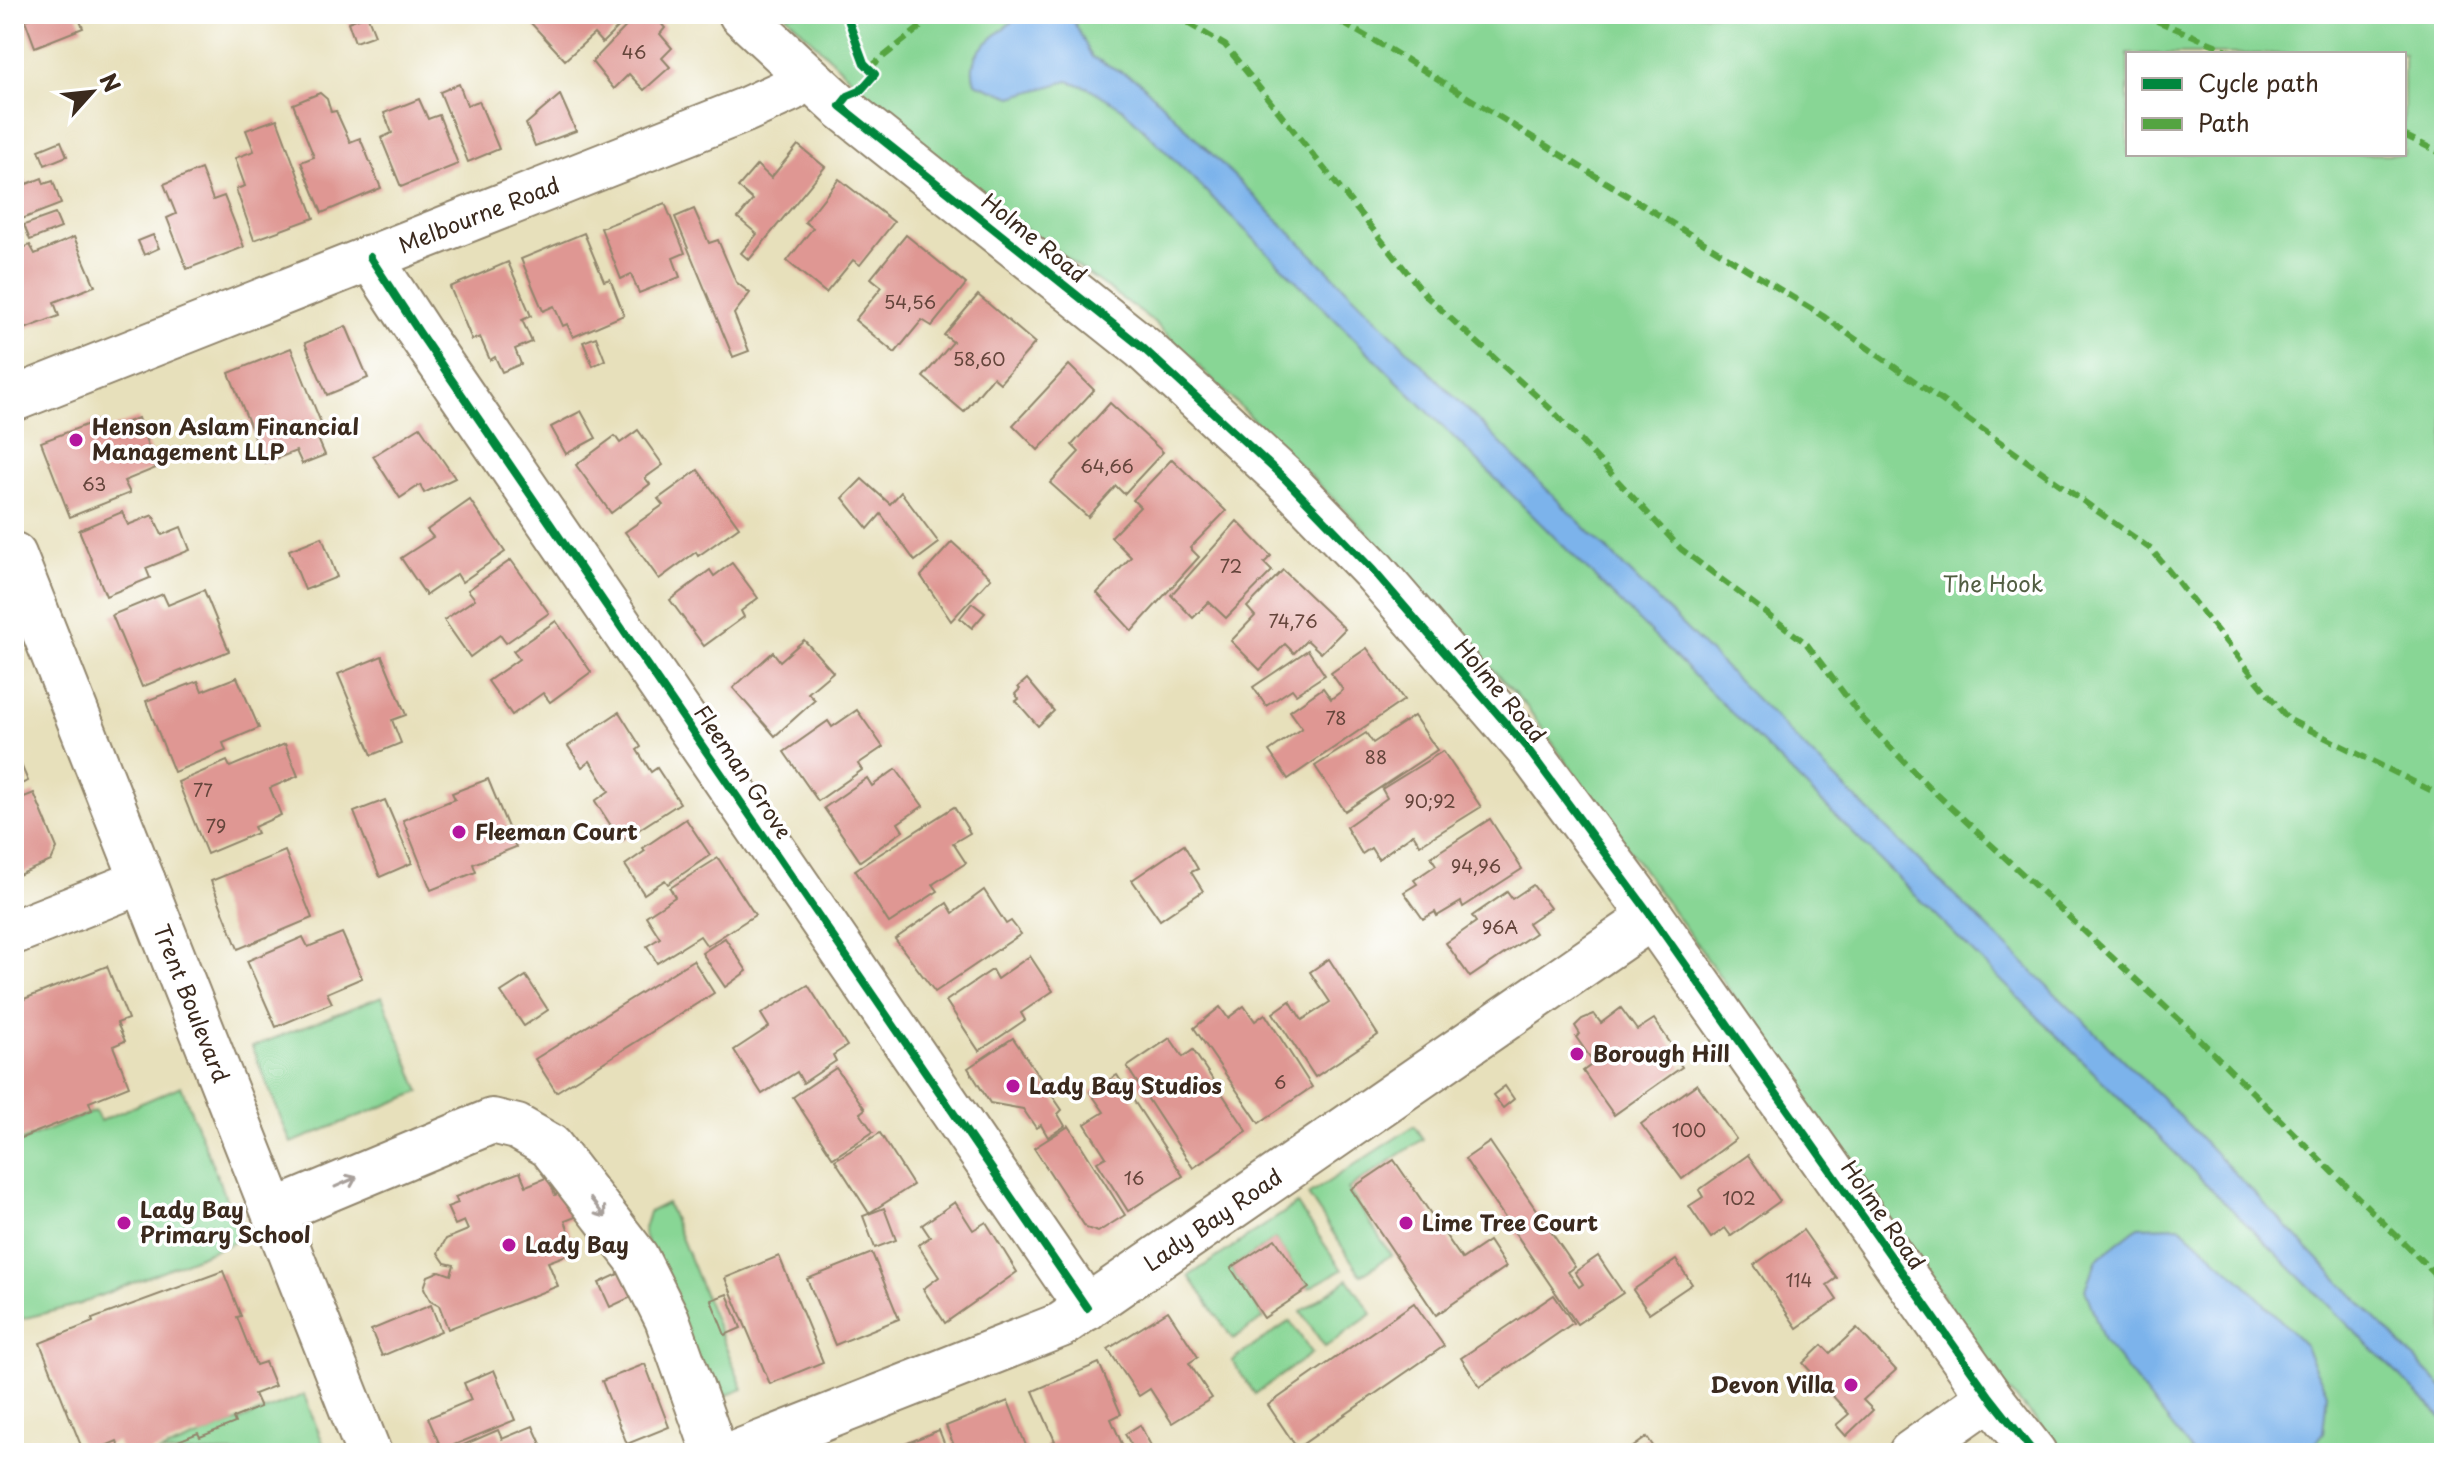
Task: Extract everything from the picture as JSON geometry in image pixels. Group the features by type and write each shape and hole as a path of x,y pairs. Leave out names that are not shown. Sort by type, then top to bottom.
{"street":[{"name":"Holme Road","path":"741,14 805,75 1143,348 1284,478 1373,570 1527,748 1652,917 1990,1397 2034,1453"},
{"name":"Melbourne Road","path":"14,399 745,110 791,89 805,75"},
{"name":"Fleeman Grove","path":"370,257 1087,1308"},
{"name":"Trent Boulevard","path":"14,555 369,1453"},
{"path":"14,932 143,881"},
{"name":"Lady Bay Road","path":"736,1453 1061,1325 1652,917"},
{"path":"274,1212 492,1121 517,1127 550,1146 636,1257 667,1319 715,1453"},
{"path":"1911,1453 1990,1397"}],"green space":[{"name":"The Hook","path":"785,14 2444,14 2444,1453 2067,1453 2007,1389 1716,971 1526,706 1373,538 1154,322 1001,211 896,123"},
{"path":"382,996 420,1092 291,1143 252,1047"},
{"path":"181,1086 242,1239 77,1305 14,1321 14,1144 95,1111 100,1121"},
{"path":"1414,1126 1423,1139 1348,1189 1391,1255 1361,1275 1308,1195"},
{"path":"667,1203 743,1389 709,1402 643,1232 649,1212"},
{"path":"1297,1204 1342,1270 1309,1288 1275,1239 1231,1268 1264,1318 1233,1339 1189,1276"},
{"path":"1348,1279 1372,1314 1325,1347 1301,1312"},
{"path":"1290,1321 1312,1353 1255,1394 1232,1361"},
{"path":"304,1395 327,1453 158,1453"}],"water":[{"path":"1020,14 1070,14 1092,57 1139,81 1846,789 2164,1100 2444,1389 2444,1420 1122,108 1089,88 1068,81 1012,97 975,83 974,60 979,51"},
{"path":"2180,1226 2245,1284 2303,1343 2327,1393 2323,1433 2308,1453 2193,1453 2104,1341 2085,1289 2097,1259 2138,1227"}],"building":[{"path":"40,14 77,14 83,28 35,47 25,20"},
{"path":"538,14 632,14 602,43 594,34 565,60 530,22"},
{"path":"638,14 653,14 665,28 660,34 672,48 662,58 670,67 644,90 629,74 614,89 592,62"},
{"path":"367,15 375,35 355,42 348,22"},
{"path":"459,84 467,105 479,101 499,149 468,162 440,92"},
{"path":"320,93 327,99 331,112 336,111 350,142 360,138 381,188 322,213 301,162 314,157 293,104"},
{"path":"560,95 576,131 535,146 526,124"},
{"path":"419,99 428,119 439,115 458,164 401,187 381,138 392,133 384,113"},
{"path":"277,119 314,218 254,240 236,189 245,186 235,158 254,151 246,130"},
{"path":"61,141 67,156 45,165 39,150"},
{"path":"798,145 825,167 749,260 741,253 757,234 738,218 753,200 738,187 757,165 771,178"},
{"path":"14,152 27,184 42,178 44,184 53,181 61,204 14,222"},
{"path":"201,169 213,200 224,196 244,247 187,269 167,218 176,214 164,184"},
{"path":"839,179 894,222 860,265 853,260 826,293 787,261 813,228 805,222"},
{"path":"665,203 685,253 673,258 680,277 639,293 631,274 621,279 601,228"},
{"path":"694,209 709,243 718,240 736,282 750,293 734,314 749,351 733,357 675,217"},
{"path":"55,214 61,228 30,240 24,225"},
{"path":"584,233 604,281 610,279 624,315 573,337 567,324 563,326 554,306 543,311 521,259"},
{"path":"153,235 159,248 144,255 138,241"},
{"path":"906,235 966,284 932,326 922,320 895,353 855,320 882,287 871,278"},
{"path":"74,237 95,286 54,302 59,316 14,333 14,252 30,245 35,254"},
{"path":"508,262 531,316 522,320 532,342 515,349 521,364 502,372 495,357 490,360 480,337 472,340 450,287"},
{"path":"978,295 1035,343 1000,383 993,377 964,412 923,377 953,342 944,335"},
{"path":"346,326 368,378 327,395 305,343"},
{"path":"596,337 605,360 593,366 583,342"},
{"path":"291,348 327,438 319,441 325,455 302,464 296,451 265,463 229,373"},
{"path":"1069,365 1094,390 1038,450 1013,425"},
{"path":"1110,403 1163,452 1124,494 1116,486 1088,517 1050,483 1079,452 1072,445"},
{"path":"581,411 596,438 566,454 551,427"},
{"path":"138,418 156,468 124,481 130,493 70,517 41,442 99,420 103,431"},
{"path":"420,427 455,478 424,493 420,485 400,498 373,456"},
{"path":"638,430 663,465 645,478 650,484 611,513 576,465 615,436 620,443"},
{"path":"1172,459 1226,511 1190,548 1199,557 1132,631 1097,593 1131,557 1111,537 1140,507 1133,500"},
{"path":"698,470 739,527 698,556 696,552 659,579 625,532 663,505 658,499"},
{"path":"862,479 890,504 901,492 939,543 915,561 881,514 868,529 843,498"},
{"path":"470,500 505,552 462,582 457,574 426,595 401,558 433,537 427,530"},
{"path":"122,512 128,525 153,515 162,535 181,527 190,550 146,568 150,578 106,596 79,530"},
{"path":"1237,521 1271,556 1264,563 1272,571 1226,618 1209,602 1193,618 1171,595"},
{"path":"322,537 337,577 305,590 289,550"},
{"path":"952,542 991,578 951,621 921,576"},
{"path":"511,560 549,613 506,643 500,635 470,657 444,620 475,599 468,590"},
{"path":"732,563 758,598 741,611 744,617 704,646 670,600 710,570 714,576"},
{"path":"1283,570 1345,629 1321,653 1307,640 1294,653 1285,644 1260,670 1231,641 1255,616 1247,607"},
{"path":"204,590 229,651 142,687 112,615 163,594 168,605"},
{"path":"972,603 985,613 972,628 960,618"},
{"path":"556,621 591,672 550,702 543,693 512,715 488,681 519,659 513,651"},
{"path":"804,640 833,672 808,693 815,700 775,736 733,688 773,652 780,661"},
{"path":"1367,648 1404,700 1288,779 1269,751 1302,728 1290,711 1323,688 1331,699 1343,690 1331,673"},
{"path":"1308,650 1325,675 1296,694 1292,689 1266,706 1253,687"},
{"path":"382,656 406,715 392,720 401,743 372,755 338,674"},
{"path":"237,677 259,728 223,743 226,751 174,772 146,701 198,681 202,691"},
{"path":"1027,679 1054,711 1038,726 1016,701 1019,699 1015,694 1020,689 1018,687"},
{"path":"857,710 883,747 858,764 862,770 818,801 784,752 828,721 832,727"},
{"path":"619,712 641,747 637,750 651,772 657,768 680,803 621,841 595,801 609,791 590,761 582,767 568,746"},
{"path":"1414,716 1437,750 1345,811 1315,766 1366,733 1373,743"},
{"path":"285,744 298,776 270,788 281,815 254,827 257,833 207,854 178,782 227,761 230,767"},
{"path":"14,748 28,781 14,787"},
{"path":"1443,751 1481,807 1420,845 1413,834 1378,859 1371,848 1362,854 1346,827 1387,798 1382,789"},
{"path":"896,769 923,806 898,823 903,831 860,861 824,808 867,778 872,786"},
{"name":"Fleeman Court","path":"488,779 516,847 473,864 476,872 431,890 403,820 455,799 452,793"},
{"path":"34,793 57,848 51,861 14,877 14,801"},
{"path":"385,800 412,863 380,877 354,812"},
{"path":"954,807 970,833 953,843 966,863 933,884 938,891 889,923 855,870"},
{"path":"686,819 710,855 668,884 665,880 644,894 625,865 645,851 643,848"},
{"path":"1490,819 1522,869 1463,907 1461,902 1437,916 1435,912 1423,919 1404,892 1417,884 1414,880 1436,865 1431,857"},
{"path":"1184,845 1198,869 1191,872 1203,891 1160,920 1132,880"},
{"path":"285,851 312,918 238,949 211,881"},
{"path":"718,858 755,915 707,946 700,936 657,963 647,946 660,938 646,916 675,897 670,888"},
{"path":"1533,885 1550,908 1528,923 1535,933 1470,977 1446,943 1476,922 1472,916 1507,892 1512,899"},
{"path":"984,890 1006,924 1011,921 1021,934 935,992 895,939 947,903 953,913"},
{"path":"342,933 362,978 327,993 332,1003 276,1027 247,961 303,937 308,947"},
{"path":"725,938 747,971 725,987 702,953"},
{"path":"1030,956 1053,991 1021,1013 1025,1020 979,1051 946,1001 992,970 997,979"},
{"path":"1329,959 1378,1035 1315,1077 1273,1013 1290,1001 1302,1020 1330,1002 1310,972"},
{"path":"693,960 714,993 556,1092 535,1059"},
{"path":"107,966 128,1019 117,1023 125,1041 113,1046 129,1086 89,1102 92,1110 14,1141 14,1003"},
{"path":"526,976 548,1010 524,1026 501,992"},
{"path":"808,985 847,1046 833,1055 836,1061 803,1083 797,1072 762,1094 734,1050 769,1027 761,1014"},
{"path":"1244,1006 1255,1021 1265,1014 1312,1087 1259,1123 1194,1028 1220,1007 1228,1018"},
{"path":"1621,1008 1637,1030 1654,1019 1675,1050 1672,1052 1682,1067 1614,1115 1583,1071 1594,1063 1576,1037 1580,1034 1575,1026 1594,1014 1601,1023"},
{"name":"Lady Bay Studios","path":"1013,1038 1062,1110 1058,1114 1065,1126 1048,1137 1041,1125 1036,1128 1023,1109 990,1103 968,1068"},
{"path":"1170,1038 1183,1057 1193,1050 1247,1131 1193,1168 1127,1067"},
{"path":"836,1068 865,1109 860,1113 873,1132 833,1158 793,1097"},
{"path":"1117,1075 1183,1176 1128,1211 1097,1162 1106,1157 1085,1124 1104,1112 1090,1092"},
{"path":"1697,1084 1736,1139 1682,1179 1641,1124"},
{"path":"1505,1086 1514,1099 1503,1108 1493,1095"},
{"path":"1069,1126 1125,1215 1098,1232 1086,1228 1034,1148"},
{"path":"880,1133 913,1185 869,1213 835,1160"},
{"path":"1490,1142 1575,1267 1568,1272 1579,1287 1583,1284 1575,1272 1598,1256 1623,1293 1577,1324 1465,1159"},
{"path":"1748,1155 1780,1201 1731,1236 1725,1228 1711,1238 1689,1206 1703,1197 1699,1190"},
{"name":"Lime Tree Court","path":"1394,1160 1462,1259 1489,1241 1506,1267 1436,1315 1351,1189"},
{"name":"Lady Bay","path":"520,1172 526,1186 548,1177 555,1195 573,1188 583,1214 565,1221 577,1251 548,1262 558,1286 448,1329 439,1305 430,1300 424,1288 428,1276 440,1271 451,1275 454,1265 445,1263 438,1253 446,1239 468,1230 464,1221 455,1225 447,1207 458,1203 455,1197"},
{"path":"955,1202 973,1230 986,1222 1017,1272 945,1323 923,1289 939,1277 918,1245 930,1237 922,1225"},
{"path":"884,1208 896,1240 875,1248 863,1216"},
{"path":"1803,1230 1837,1278 1827,1285 1837,1300 1797,1328 1754,1265"},
{"path":"1275,1239 1309,1288 1264,1318 1231,1268"},
{"path":"872,1253 899,1319 835,1345 807,1279"},
{"path":"779,1256 823,1362 770,1384 725,1278"},
{"path":"1676,1260 1692,1284 1649,1313 1633,1290"},
{"path":"631,1268 642,1292 610,1307 599,1283"},
{"path":"223,1271 256,1365 265,1362 275,1386 254,1394 260,1407 233,1418 235,1423 200,1437 198,1433 148,1453 122,1453 117,1441 98,1449 99,1453 84,1453 40,1343 93,1322 92,1319"},
{"path":"727,1294 741,1328 725,1335 711,1300"},
{"path":"1554,1295 1573,1323 1480,1387 1461,1358"},
{"path":"1414,1303 1444,1346 1297,1448 1268,1405"},
{"path":"431,1305 441,1331 382,1356 371,1330"},
{"path":"1168,1311 1198,1357 1189,1363 1212,1398 1172,1423 1150,1389 1139,1396 1108,1349"},
{"name":"Devon Villa","path":"1857,1328 1896,1370 1863,1400 1873,1410 1846,1436 1836,1425 1849,1414 1803,1363 1822,1345 1830,1353"},
{"path":"1099,1363 1121,1414 1111,1419 1126,1453 1050,1453 1046,1445 1055,1441 1033,1391"},
{"path":"645,1364 669,1427 627,1444 602,1381"},
{"path":"494,1370 515,1420 442,1450 428,1418 471,1400 464,1383"},
{"path":"1008,1401 1029,1453 957,1453 946,1426"},
{"path":"1140,1425 1155,1453 1136,1453 1125,1434"},
{"path":"533,1426 545,1453 445,1453 498,1430 502,1439"},
{"path":"939,1430 948,1453 883,1453"},
{"path":"1647,1437 1658,1453 1625,1453"}],"marked path":[{"path":"869,68 937,14"},
{"path":"1172,14 1225,45 1427,297 1552,410 1681,549 1806,643 1863,719 1928,786 2185,1025 2444,1283"},
{"path":"1326,14 1389,49 1823,316 2152,550 2288,719 2444,797"},
{"path":"2140,14 2232,52"},
{"path":"2406,136 2444,155"}],"cycle path":[{"path":"846,14 864,63 875,74 860,91 848,96 840,106 1143,348 1284,478 1373,570 1527,748 1652,917 1990,1397 2034,1453"},
{"path":"370,257 1087,1308"}],"place":[{"name":"Henson Aslam Financial Management LLP","path":"76,440"},
{"name":"Fleeman Court","path":"459,832"},
{"name":"Borough Hill","path":"1577,1054"},
{"name":"Lady Bay Studios","path":"1013,1086"},
{"name":"Lady Bay Primary School","path":"124,1223"},
{"name":"Lime Tree Court","path":"1406,1223"},
{"name":"Lady Bay","path":"509,1245"},
{"name":"Devon Villa","path":"1851,1385"}]}
